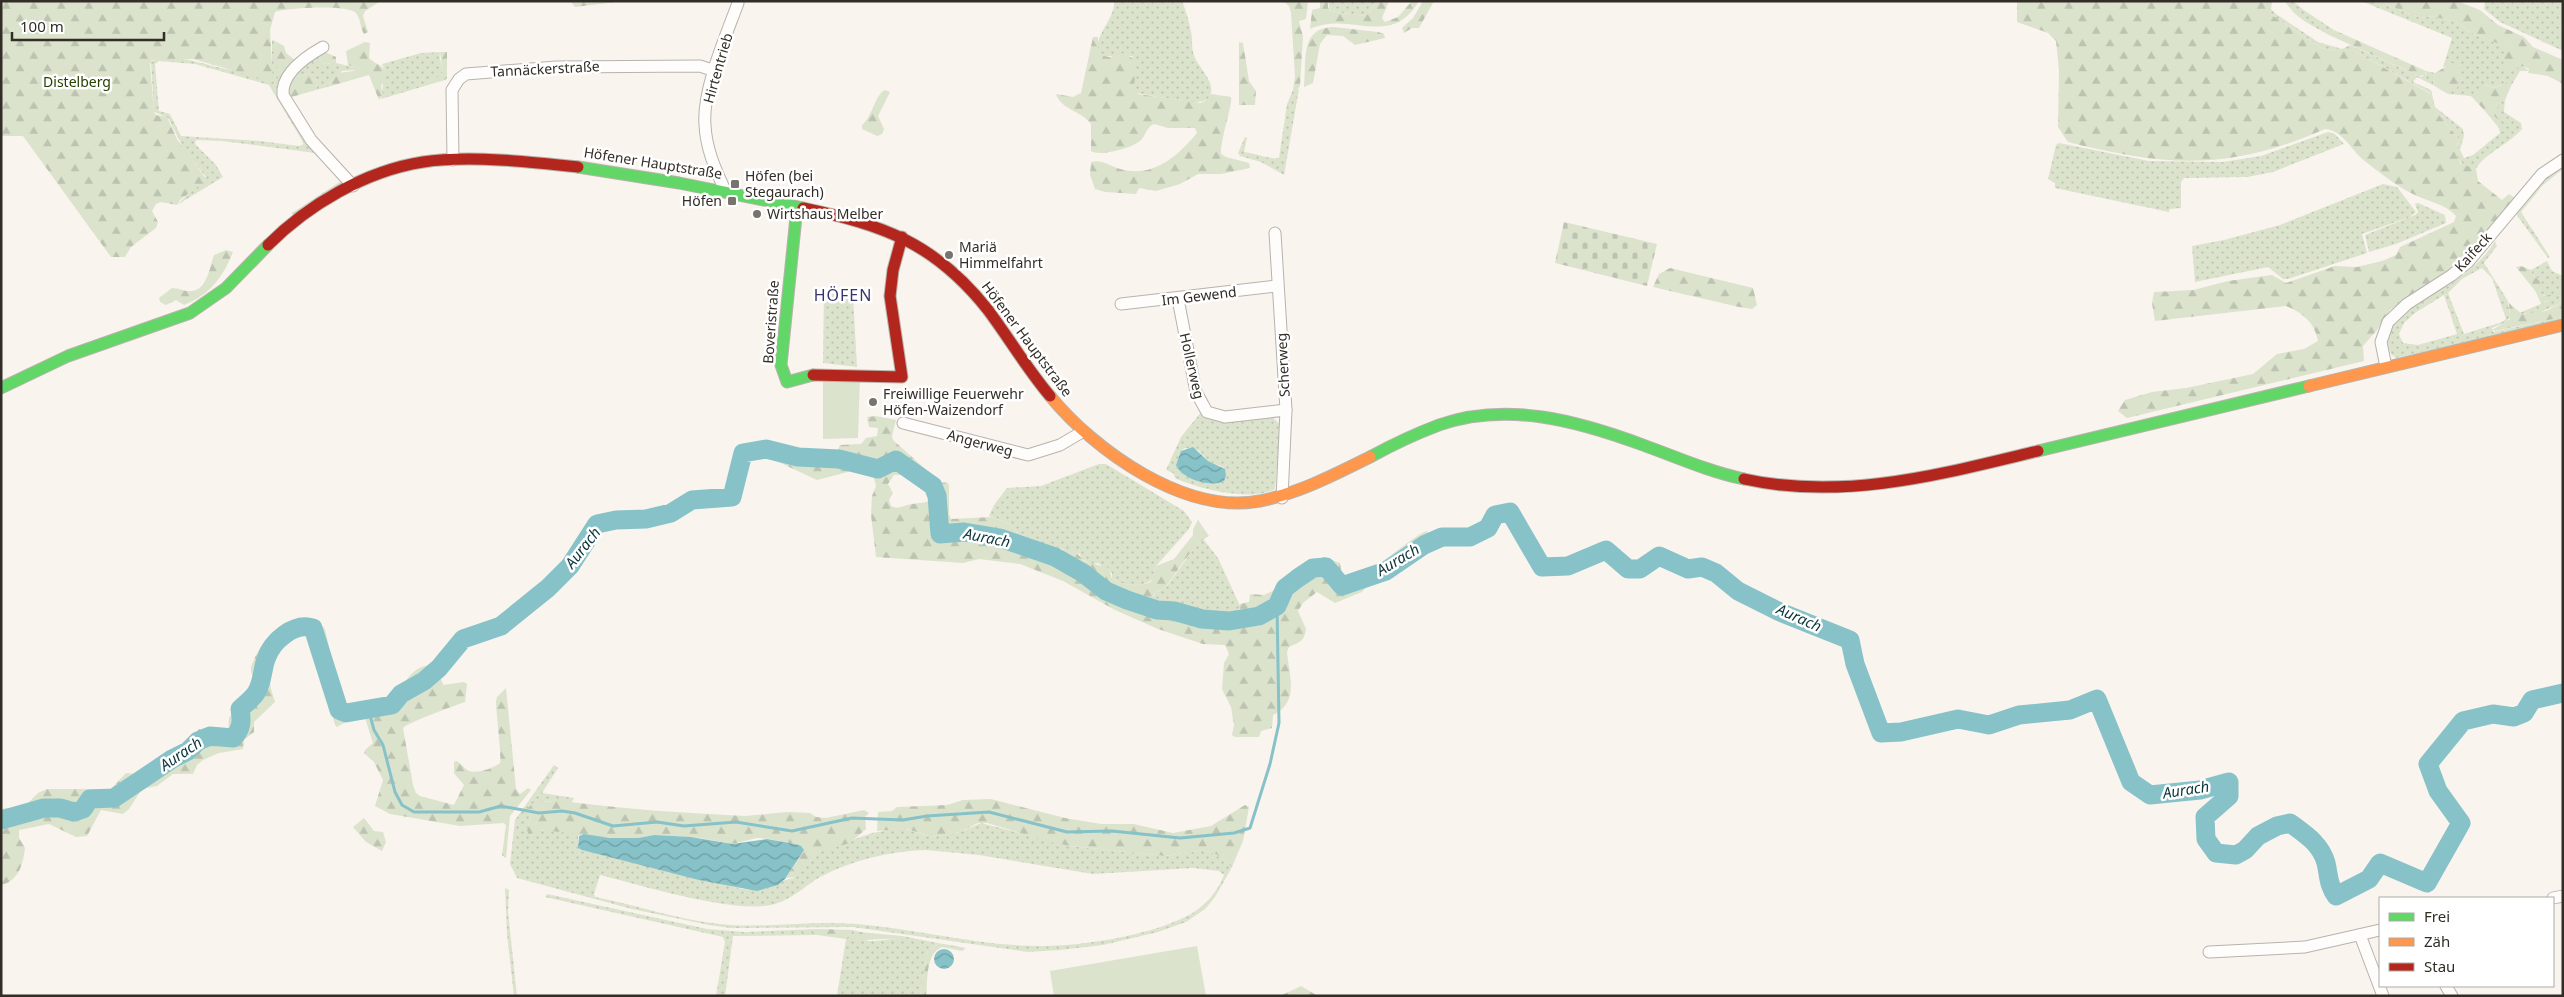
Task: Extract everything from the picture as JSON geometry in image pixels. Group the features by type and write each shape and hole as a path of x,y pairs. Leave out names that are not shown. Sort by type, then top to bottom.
{"street":[{"name":"Hirtentrieb","path":"725,190 714,166 704,123 707,98 738,3"},
{"path":"323,47 303,60 292,72 283,87 283,95 311,140 352,186"},
{"name":"Tannäckerstraße","path":"453,160 452,90 459,79 466,74 566,67 700,66 715,71"},
{"name":"Höfener Hauptstraße","path":"1,388 46,364 186,315 200,308 231,284 272,241 306,212 352,186 394,170 425,162 453,160 555,163 612,170 725,190 848,218 902,237 930,252 980,298 1058,407 1082,432 1133,467 1176,490 1200,498 1244,503 1282,498 1319,484 1418,433 1451,421 1481,415 1506,414 1551,417 1583,424 1622,435 1711,469 1773,485 1844,488 1882,484 1930,477 2563,325"},
{"name":"Kaifeck","path":"2386,368 2381,342 2388,322 2407,304 2452,275 2468,262 2542,174 2563,160"},
{"name":"Boveristraße","path":"797,207 781,366 787,382 817,374 902,377 902,360 890,305 890,281 902,237"},
{"name":"Scherweg","path":"1275,233 1286,410 1282,498"},
{"name":"Im Gewend","path":"1121,304 1178,299 1278,286"},
{"name":"Hollerweg","path":"1178,299 1196,392 1207,412 1224,417 1286,410"},
{"name":"Angerweg","path":"903,423 1028,455 1060,445 1082,432"},
{"path":"2209,952 2306,947 2379,930"},
{"path":"2360,935 2379,985"}],"green space":[{"name":"Distelberg","path":"1,1 399,1 379,2 365,11 363,16 368,32 364,34 358,15 351,10 317,8 275,12 270,30 273,82 193,59 152,60 150,64 154,112 156,115 167,117 177,139 207,180 180,200 177,205 161,202 156,204 152,211 158,222 156,228 131,247 125,257 111,257 23,136 1,136"},
{"path":"570,1 625,1 575,7"},
{"path":"1114,1 1182,1 1192,37 1194,55 1210,83 1211,94 1207,100 1195,103 1136,93 1134,87 1134,59 1132,56 1104,56 1099,51 1099,38 1111,16"},
{"path":"1283,1 1308,1 1306,19 1299,21 1303,36 1300,86 1297,90 1293,90 1295,76 1291,13 1289,6"},
{"path":"1320,1 1328,1 1330,11 1364,16 1368,14 1378,1 1389,1 1382,18 1385,22 1398,17 1412,1 1419,1 1408,15 1395,23 1382,26 1340,23 1325,24 1310,29 1312,10 1320,8"},
{"path":"1328,1 1378,1 1368,14 1364,16 1330,11"},
{"path":"1423,1 1434,1 1419,28 1412,28 1404,33 1402,28 1413,18"},
{"path":"2017,1 2269,1 2269,11 2273,16 2322,48 2335,51 2354,51 2429,93 2432,96 2434,109 2458,138 2457,156 2461,164 2476,169 2478,181 2502,200 2509,194 2515,198 2472,252 2455,267 2390,310 2377,330 2363,346 2364,361 2127,418 2118,411 2125,400 2152,392 2186,388 2253,374 2277,354 2304,349 2318,341 2314,329 2307,319 2297,311 2286,306 2155,321 2152,303 2154,292 2193,290 2228,281 2272,275 2286,283 2335,266 2357,267 2382,261 2396,255 2400,247 2454,222 2456,216 2442,206 2415,195 2396,184 2361,158 2343,138 2325,129 2291,143 2259,152 2198,161 2137,156 2068,142 2058,127 2059,70 2056,41 2048,33 2017,22"},
{"path":"2269,1 2272,1 2271,9 2276,14 2318,42 2342,49 2350,45 2421,77 2426,74 2426,71 2435,73 2433,85 2417,77 2413,82 2431,90 2435,107 2463,129 2464,136 2460,150 2464,158 2473,155 2500,133 2499,128 2485,111 2490,111 2496,118 2499,110 2496,104 2505,100 2504,112 2521,123 2522,129 2485,159 2476,169 2464,166 2457,157 2458,138 2434,109 2430,93 2354,51 2335,51 2322,48 2273,16 2269,11"},
{"path":"2285,1 2293,1 2334,30 2329,35 2310,25 2293,12"},
{"path":"2361,1 2377,1 2421,18 2432,16 2459,23 2468,31 2507,48 2502,59 2514,68 2523,66 2529,71 2520,71 2511,86 2505,83 2494,88 2485,85 2471,96 2448,94 2461,80 2460,65 2443,67 2452,38"},
{"path":"2377,1 2457,1 2480,10 2498,25 2524,37 2533,47 2563,60 2563,84 2548,76 2528,73 2529,69 2523,66 2507,71 2502,59 2506,47 2468,31 2459,23 2432,16 2421,18"},
{"path":"2485,1 2563,1 2563,51 2500,22 2484,9"},
{"path":"1334,27 1378,32 1384,34 1385,38 1355,45 1343,36 1327,35 1320,44 1313,83 1304,87 1307,47 1310,39 1315,33 1323,29"},
{"path":"2334,30 2426,71 2425,75 2419,76 2329,35"},
{"path":"1093,37 1098,37 1098,48 1104,56 1110,57 1124,53 1134,59 1136,65 1134,87 1138,94 1200,103 1207,100 1211,94 1231,97 1221,154 1249,163 1250,168 1221,174 1198,174 1180,184 1156,191 1139,188 1136,194 1105,192 1095,189 1090,175 1091,162 1101,162 1129,171 1152,169 1172,158 1197,133 1195,128 1168,128 1154,124 1149,127 1144,137 1136,144 1116,151 1095,153 1091,151 1091,124 1062,104 1056,94 1073,97 1081,93"},
{"path":"272,40 275,41 280,85 345,182 294,216 292,213 341,181 316,153 222,141 196,140 195,144 216,165 223,177 177,205 206,177 185,151 168,118 154,112 151,62 158,59 177,58 232,70 272,68","holes":["159,61 195,64 269,85 304,144 299,146 260,141 181,136 170,114 159,111 155,64"]},
{"path":"275,41 284,46 286,53 295,60 281,82 278,82"},
{"path":"365,42 370,43 369,58 383,68 386,75 381,87 383,93 379,100 369,75 331,86 329,84 337,73 355,71 354,67 348,65 346,51"},
{"path":"1239,42 1243,43 1249,81 1256,91 1255,105 1239,105"},
{"path":"325,52 336,57 336,63 322,64 318,55"},
{"path":"440,52 443,70 442,77 428,81 428,85 381,99 385,71 382,64 421,53"},
{"path":"440,52 447,52 447,78 428,85 428,81 443,75"},
{"path":"318,55 322,64 336,63 354,67 356,70 342,71 329,83 331,86 316,90 317,84 309,73 301,76 293,75"},
{"path":"2452,63 2461,66 2462,75 2456,89 2448,94 2433,85 2435,73"},
{"path":"313,73 313,79 317,82 316,90 288,98 285,92 293,75 301,76"},
{"path":"2506,83 2511,86 2505,100 2496,104 2502,114 2500,118 2496,118 2490,111 2485,111 2471,96 2484,85 2494,88"},
{"path":"1299,89 1284,175 1261,162 1240,156 1238,153 1245,137 1247,138 1244,152 1279,158 1287,104 1293,90"},
{"path":"885,90 890,92 878,116 884,129 882,134 877,136 862,129 862,125 879,96"},
{"path":"2328,132 2335,134 2344,144 2273,172 2247,177 2184,178 2181,182 2181,208 2170,209 2169,212 2055,188 2055,183 2048,179 2056,145 2059,143 2149,161 2223,162 2261,156"},
{"path":"2563,165 2563,169 2543,185 2521,212 2550,257 2548,258 2516,214 2539,183"},
{"path":"2383,184 2397,187 2416,212 2410,217 2362,234 2367,253 2288,279 2283,279 2268,267 2195,282 2192,246 2224,240 2280,225"},
{"path":"2418,203 2445,215 2446,223 2396,244 2369,252 2365,235 2415,215 2418,212 2415,204"},
{"path":"1564,222 1657,244 1647,286 1555,263"},
{"path":"2495,241 2497,246 2484,263 2508,301 2510,317 2506,322 2492,328 2493,332 2563,317 2563,321 2396,358 2391,354 2388,341 2390,329 2397,319 2418,302 2465,273 2482,259","holes":["2482,268 2492,278 2506,319 2464,334 2448,293 2462,279","2444,295 2457,334 2418,345 2403,343 2399,334 2404,323 2415,313"]},
{"path":"226,250 233,252 225,269 214,284 201,296 184,305 176,300 166,305 160,302 159,298 172,288 189,291 197,290 207,277 214,255"},
{"path":"2547,261 2552,271 2563,276 2563,302 2541,312 2519,313 2548,301 2546,295 2541,296 2539,279 2533,276 2531,270"},
{"path":"2521,266 2531,270 2533,276 2540,280 2541,296 2551,295 2549,300 2541,304 2536,292 2516,267"},
{"path":"1670,268 1753,288 1757,305 1752,309 1739,307 1653,287 1659,274"},
{"path":"824,293 853,296 857,367 823,363"},
{"path":"2563,302 2563,317 2495,331 2492,330 2510,319 2509,303 2522,314 2546,311"},
{"path":"823,374 860,375 858,438 823,439"},
{"path":"1202,411 1271,416 1281,425 1275,489 1265,493 1253,494 1225,493 1175,478 1173,473 1166,470 1181,437","holes":["1185,448 1198,450 1208,461 1223,467 1226,478 1204,482 1181,472 1176,465 1181,451"]},
{"path":"876,416 896,420 892,436 893,440 932,475 919,482 905,475 894,475 888,484 893,493 889,500 891,506 899,507 928,502 934,496 940,483 947,482 949,485 949,514 951,519 991,517 1010,524 1017,532 1042,544 1060,550 1074,550 1084,561 1109,568 1112,579 1121,583 1136,585 1151,582 1156,566 1174,559 1193,535 1193,529 1198,520 1209,536 1192,551 1166,586 1153,596 1156,601 1187,609 1219,612 1240,609 1240,604 1249,602 1250,594 1264,595 1285,585 1291,575 1309,559 1316,560 1324,557 1340,563 1342,575 1351,576 1361,573 1383,561 1422,533 1427,531 1429,535 1423,544 1384,578 1370,583 1362,592 1335,603 1317,592 1303,603 1298,611 1306,629 1304,637 1301,641 1289,647 1287,652 1291,688 1287,703 1273,715 1272,728 1261,731 1259,737 1235,737 1232,735 1234,725 1231,707 1222,689 1224,663 1229,654 1225,645 1203,644 1158,629 1115,610 1063,581 1020,564 979,559 963,563 876,557 871,515 872,496 876,486 872,471 863,468 817,480 772,459 775,445 835,456 840,445 861,444 866,438 877,436 878,428 869,427 867,417"},
{"path":"1099,464 1106,464 1184,511 1192,522 1189,529 1156,566 1152,580 1148,583 1127,585 1116,581 1112,579 1112,573 1098,563 1093,564 1081,559 1080,554 1042,544 1017,532 1010,524 989,516 994,505 1007,488 1041,486"},
{"path":"1204,540 1218,558 1241,608 1220,613 1209,613 1188,610 1156,601 1153,598 1155,593 1167,586 1195,547"},
{"path":"301,619 320,624 325,629 337,684 346,704 366,707 381,701 399,699 402,688 411,674 426,666 437,667 443,685 464,682 467,684 465,702 422,718 403,728 413,785 416,793 420,796 454,805 464,785 454,773 454,762 457,761 472,772 485,770 500,763 496,701 497,697 506,688 516,789 520,794 528,788 531,790 510,816 506,858 502,855 506,825 503,823 460,826 390,814 375,806 383,780 374,762 364,753 373,743 365,718 349,715 344,723 337,727 335,725 310,635 301,631 287,638 268,664 271,689 275,702 254,722 254,732 244,740 243,749 219,753 203,760 197,765 193,774 173,774 157,786 142,789 129,809 123,814 101,810 87,836 76,837 49,824 19,830 19,838 25,848 23,860 16,876 1,885 1,809 24,807 38,793 47,789 111,789 126,773 146,775 175,755 189,752 195,734 199,729 228,734 229,718 253,683 251,667 263,643 283,625"},
{"path":"554,765 558,768 542,793 574,798 571,803 542,802 528,807 531,816 527,830 531,835 542,830 582,834 578,836 578,848 582,850 743,889 765,888 794,878 818,852 872,833 902,828 932,837 960,832 981,823 1071,846 1165,856 1203,850 1216,854 1232,867 1215,897 1205,909 1186,922 1158,932 1103,945 1028,952 853,927 731,928 632,909 517,878 510,864 515,820","holes":["926,850 979,855 1093,874 1193,868 1219,871 1224,875 1214,893 1204,904 1193,913 1171,923 1135,934 1095,942 1057,946 994,943 856,924 822,923 754,926 720,924 673,916 595,897 594,894 600,875 713,902 737,906 758,906 781,902 820,877 858,861 899,852"]},
{"path":"991,799 1065,818 1101,824 1134,824 1173,833 1211,826 1245,805 1249,807 1243,841 1232,867 1216,854 1203,850 1165,856 1071,846 1050,842 987,823 978,823 960,832 932,837 907,829 877,831 878,812 892,811 897,807 947,805 963,800"},
{"path":"536,801 562,801 745,816 787,812 810,813 816,817 826,818 864,810 869,813 865,817 866,829 850,843 818,852 796,877 786,878 803,852 795,844 757,838 732,844 700,838 654,835 638,838 610,838 543,830 529,835 527,830 531,816 527,808"},
{"path":"364,818 374,831 383,832 386,842 382,851 366,842 353,827"},
{"path":"505,888 509,890 508,912 517,996 514,996 507,934"},
{"path":"547,894 707,929 744,932 817,929 817,935 733,936 725,996 716,996 725,942 723,937 545,897"},
{"path":"817,930 853,930 846,939 817,935"},
{"path":"853,930 860,932 854,941 902,939 902,936 938,943 933,948 928,949 920,996 837,996 846,939"},
{"path":"860,932 902,936 902,939 854,941 854,938"},
{"path":"938,943 966,948 962,951 942,947 937,950 928,969 926,996 920,996 928,949 933,948"},
{"path":"1197,946 1206,996 1054,996 1050,971"},
{"path":"1301,986 1318,996 1280,996"}],"water":[{"path":"1193,447 1208,461 1225,469 1226,476 1224,481 1205,483 1190,478 1179,470 1176,465 1181,451"},
{"path":"584,834 610,838 638,838 654,835 691,837 732,844 767,839 795,844 801,846 804,850 785,879 778,885 757,891 699,880 582,850 578,848 579,836"},
{"path":"944,949 951,952 954,959 951,966 944,969 937,966 934,959 937,952"}],"waterway":[{"name":"Aurach","path":"1,820 44,808 60,808 74,812 83,809 90,799 114,798 172,759 188,751 198,741 210,736 233,738 241,725 240,709 256,693 269,652 278,640 291,630 306,627 313,628 339,710 346,713 392,705 401,694 424,681 439,668 463,639 501,626 548,588 570,566 597,524 616,520 646,519 671,513 692,500 732,497 743,453 766,449 798,457 839,459 878,469 896,460 933,486 937,496 940,534 964,532 1000,538 1055,557 1083,573 1106,591 1127,600 1157,610 1174,611 1202,619 1229,621 1259,616 1277,606 1285,588 1313,568 1326,567 1342,586 1386,571 1424,545 1442,537 1470,537 1488,528 1495,515 1510,512 1542,567 1568,566 1606,550 1628,569 1640,569 1659,556 1688,569 1702,567 1716,573 1738,591 1780,612 1850,640 1855,664 1881,733 1901,732 1958,719 1989,725 2019,715 2070,710 2097,699 2131,782 2150,795 2200,790 2229,782 2229,796 2205,817 2206,839 2216,853 2236,855 2245,850 2258,836 2277,826 2290,823 2312,840 2324,856 2330,884 2336,896 2369,879 2380,863 2427,883 2461,823 2438,791 2428,764 2463,721 2493,714 2514,717 2524,713 2532,700 2563,693"},
{"path":"368,708 374,730 383,745 395,792 402,805 414,812 479,812 501,806 539,813 562,811 575,813 613,826 657,822 684,826 736,822 792,831 852,818 903,820 927,816 989,812 1067,832 1112,831 1180,838 1234,833 1250,828 1270,764 1279,723 1277,606"}],"traffic: fast":[{"path":"578,167 679,183 803,208"},
{"path":"797,207 781,365 787,382 813,375"},
{"path":"1,388 68,356 190,313 226,288 268,245"},
{"path":"2038,451 2309,386"},
{"path":"1370,457 1439,425 1465,418 1516,414 1542,417 1593,428 1706,468 1744,479"}],"traffic: slow":[{"path":"2309,386 2563,325"},
{"path":"1050,396 1091,438 1116,457 1172,488 1202,498 1231,503 1274,498 1316,483 1370,457"}],"traffic: jam":[{"path":"268,245 301,216 339,192 380,173 401,167 423,162 460,159 501,160 578,167"},
{"path":"803,208 883,230 906,240 948,268 988,310 1050,396"},
{"path":"813,375 902,377 890,296 893,270 902,237"},
{"path":"1744,479 1781,485 1856,486 1929,476 2038,451"}],"place":[{"name":"Höfen (bei Stegaurach)","path":"735,184"},
{"name":"Höfen","path":"732,201"},
{"name":"Wirtshaus Melber","path":"757,214"},
{"name":"Mariä Himmelfahrt","path":"949,255"},
{"name":"Freiwillige Feuerwehr Höfen-Waizendorf","path":"873,402"}],"district":[{"name":"HÖFEN","path":"843,295"}]}
